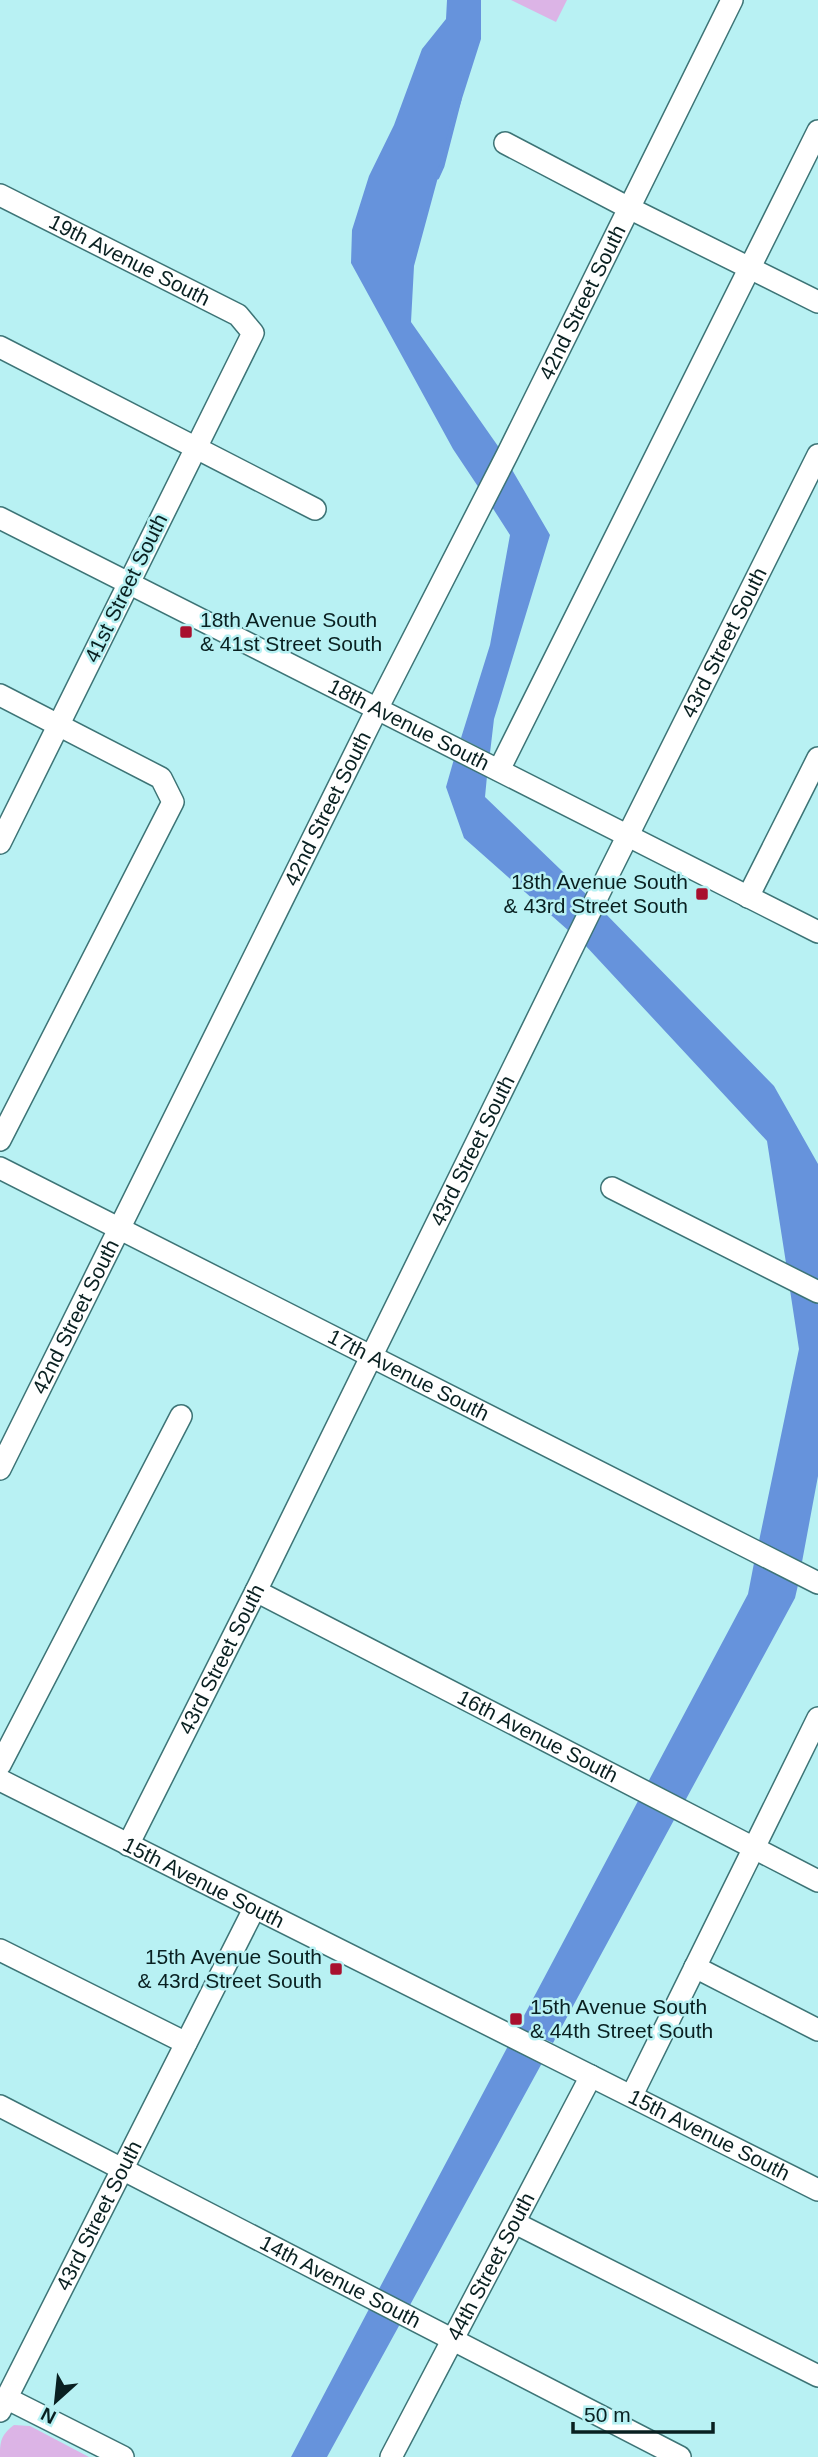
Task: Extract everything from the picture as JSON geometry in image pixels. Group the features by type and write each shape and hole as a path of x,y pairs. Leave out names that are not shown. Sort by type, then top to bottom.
{"street":[{"name":"42nd Street South","path":"0,1469 732,0"},
{"path":"499,770 818,131"},
{"path":"505,143 818,302"},
{"name":"19th Avenue South","path":"0,195 238,315 253,333"},
{"name":"41st Street South","path":"0,843 253,333"},
{"path":"0,347 316,509"},
{"name":"43rd Street South","path":"128,1845 818,455"},
{"name":"18th Avenue South","path":"0,517 818,932"},
{"path":"0,695 161,778 173,802 0,1140"},
{"path":"748,897 818,758"},
{"name":"17th Avenue South","path":"0,1168 818,1583"},
{"path":"612,1188 818,1292"},
{"path":"0,1765 181,1416"},
{"name":"16th Avenue South","path":"256,1591 818,1881"},
{"path":"632,2095 816,1727"},
{"name":"15th Avenue South","path":"0,1780 818,2190"},
{"name":"43rd Street South","path":"3,2404 254,1909"},
{"path":"0,1950 186,2043"},
{"path":"695,1967 818,2030"},
{"name":"44th Street South","path":"393,2456 592,2076"},
{"name":"14th Avenue South","path":"0,2106 680,2457"},
{"path":"515,2223 818,2376"},
{"path":"3,2404 123,2457"}],"shaded area":[{"path":"511,0 567,0 556,22"},
{"path":"14,2425 30,2426 89,2457 0,2457 2,2439"}],"water":[{"path":"447,0 481,0 481,39 444,155 414,266 411,322 500,449 479,488 453,449 351,263 352,230 369,176 394,125 422,49 446,19"},
{"path":"511,468 550,535 494,719 490,753 461,738 490,645 510,535 492,507"},
{"path":"454,759 487,776 485,797 587,895 569,931 464,838 446,787"},
{"path":"601,909 774,1086 818,1164 818,1280 786,1263 767,1141 584,944"},
{"path":"790,1290 818,1304 818,1476 802,1562 759,1541 799,1349"},
{"path":"754,1563 798,1585 795,1598 685,1801 648,1782 748,1594"},
{"path":"638,1801 674,1820 553,2043 518,2027"},
{"path":"508,2046 542,2063 410,2305 379,2289"},
{"path":"369,2309 400,2324 327,2457 291,2457"}],"waterway":[{"path":"437,177 459,100"}],"place":[{"name":"18th Avenue South & 41st Street South","path":"186,632"},
{"name":"18th Avenue South & 43rd Street South","path":"702,894"},
{"name":"15th Avenue South & 43rd Street South","path":"336,1969"},
{"name":"15th Avenue South & 44th Street South","path":"516,2019"}]}
